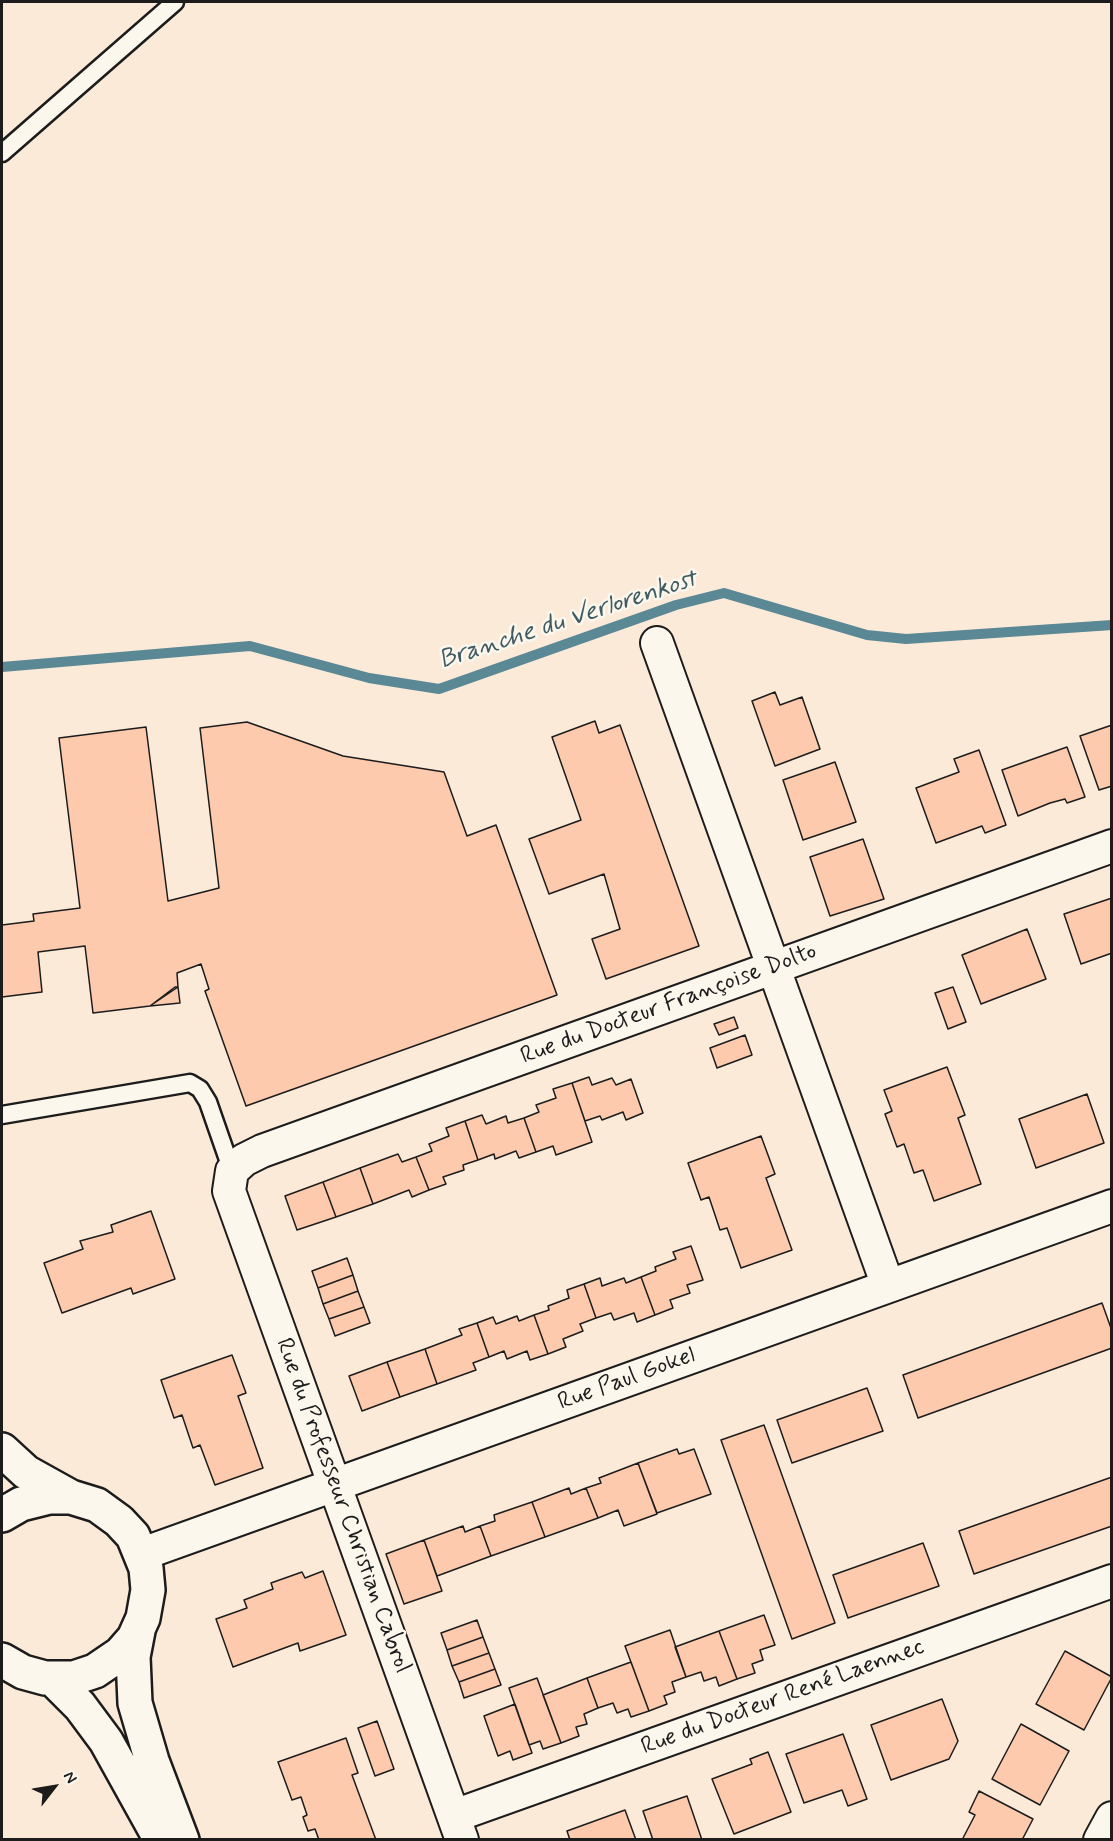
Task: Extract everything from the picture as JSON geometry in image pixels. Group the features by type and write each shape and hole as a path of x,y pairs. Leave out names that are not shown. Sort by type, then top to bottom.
{"street":[{"path":"657,642 888,1286"},
{"name":"Rue du Docteur Françoise Dolto","path":"232,1172 244,1160 262,1151 1112,846"},
{"name":"Rue du Professeur Christian Cabrol","path":"232,1172 229,1191 458,1828"},
{"name":"Rue Paul Gokel","path":"142,1554 1112,1206"},
{"path":"2,1450 26,1472 71,1497 97,1505 119,1521 133,1536 142,1554 148,1590 147,1604 138,1631 134,1657 135,1702 152,1761 182,1839"},
{"path":"2,1515 35,1499 71,1497"},
{"name":"Rue du Docteur René Laennec","path":"458,1828 1112,1581"},
{"path":"2,1661 31,1675 53,1679 82,1676 102,1667 120,1654 138,1631"},
{"path":"53,1679 80,1706 106,1741 161,1839"},
{"path":"1100,1839 1112,1818"}],"lane":[{"path":"2,153 175,2"},
{"path":"2,1115 190,1083 200,1089 208,1102 232,1172"}],"building":[{"path":"775,692 780,705 802,697 820,749 775,766 752,701"},
{"path":"595,721 599,733 620,725 699,946 606,979 592,939 620,929 604,874 549,894 529,839 581,820 552,737"},
{"path":"247,722 343,756 444,772 467,836 496,825 557,995 246,1106 205,991 209,989 201,964 177,973 178,987 150,1006 93,1013 85,946 38,952 42,992 2,997 2,925 34,921 33,914 80,908 59,738 146,727 168,901 219,888 200,728"},
{"path":"1112,725 1112,786 1099,790 1080,736"},
{"path":"1067,747 1085,797 1067,803 1065,799 1050,803 1018,816 1002,770"},
{"path":"979,750 1006,825 985,833 982,826 936,843 916,788 959,772 954,759"},
{"path":"835,762 856,822 803,840 783,780"},
{"path":"863,839 884,899 830,916 810,857"},
{"path":"1112,898 1112,953 1081,964 1064,914"},
{"path":"1027,929 1046,979 981,1004 962,955"},
{"path":"178,987 180,1003 150,1006"},
{"path":"953,987 966,1022 948,1029 935,993"},
{"path":"734,1017 738,1028 719,1035 714,1024"},
{"path":"745,1035 752,1055 717,1068 710,1048"},
{"path":"947,1067 965,1115 958,1118 981,1184 934,1201 923,1170 914,1173 904,1144 897,1147 885,1114 892,1111 884,1090"},
{"path":"589,1077 592,1085 612,1078 616,1085 631,1079 643,1113 626,1120 623,1112 602,1120 600,1116 585,1121 572,1083"},
{"path":"572,1083 592,1142 556,1155 553,1146 536,1152 524,1118 539,1112 536,1105 556,1098 553,1089"},
{"path":"1087,1094 1104,1143 1036,1168 1019,1119"},
{"path":"482,1115 486,1124 506,1116 508,1123 524,1118 536,1152 519,1158 516,1151 495,1159 494,1154 478,1160 465,1121"},
{"path":"465,1121 478,1160 463,1165 464,1170 443,1177 446,1184 429,1190 416,1157 432,1151 429,1144 449,1136 446,1128"},
{"path":"761,1136 775,1174 766,1178 792,1250 741,1268 727,1228 720,1230 709,1197 701,1200 688,1163"},
{"path":"398,1154 402,1162 416,1157 429,1190 412,1197 409,1190 373,1204 360,1168"},
{"path":"360,1168 373,1204 336,1217 323,1182"},
{"path":"323,1182 336,1217 297,1230 285,1196"},
{"path":"151,1211 175,1279 133,1294 131,1288 62,1313 44,1263 83,1249 80,1241 113,1232 111,1225"},
{"path":"691,1246 703,1280 687,1285 690,1293 670,1300 673,1308 655,1315 641,1277 656,1271 655,1267 676,1259 673,1252"},
{"path":"347,1258 353,1275 318,1288 312,1271"},
{"path":"353,1275 358,1291 323,1304 318,1288"},
{"path":"641,1277 655,1315 637,1322 634,1313 614,1320 611,1313 596,1318 584,1284 600,1278 602,1286 624,1278 626,1283"},
{"path":"584,1284 596,1318 580,1324 583,1331 563,1339 566,1347 548,1354 534,1315 549,1310 548,1306 569,1298 567,1290"},
{"path":"358,1291 364,1307 329,1319 323,1304"},
{"path":"1102,1303 1112,1331 1112,1348 918,1418 903,1375"},
{"path":"364,1307 370,1323 335,1336 329,1319"},
{"path":"534,1315 548,1354 530,1360 527,1351 507,1359 504,1351 489,1357 477,1323 493,1317 496,1324 517,1316 519,1321"},
{"path":"477,1323 489,1357 473,1363 476,1370 437,1384 425,1349 462,1335 459,1329"},
{"path":"425,1349 437,1384 400,1397 387,1362"},
{"path":"232,1355 246,1393 238,1396 263,1468 215,1485 200,1445 193,1448 182,1415 174,1418 161,1380"},
{"path":"387,1362 400,1397 362,1411 349,1376"},
{"path":"867,1388 883,1431 792,1463 777,1420"},
{"path":"764,1425 835,1623 792,1639 721,1440"},
{"path":"677,1449 679,1454 694,1449 711,1494 657,1513 638,1463"},
{"path":"638,1463 657,1514 624,1526 618,1510 598,1518 586,1488 601,1483 599,1478"},
{"path":"1112,1477 1112,1526 974,1574 959,1531"},
{"path":"569,1488 571,1494 586,1488 598,1518 545,1537 532,1502"},
{"path":"532,1502 545,1537 491,1556 480,1526 495,1521 494,1515"},
{"path":"463,1526 465,1532 480,1526 491,1556 437,1576 424,1540"},
{"path":"424,1540 442,1591 404,1604 386,1554"},
{"path":"923,1543 939,1586 848,1618 833,1575"},
{"path":"323,1571 346,1635 300,1651 298,1643 233,1667 216,1619 247,1608 244,1600 273,1589 271,1583 302,1572 305,1578"},
{"path":"764,1615 775,1645 760,1650 763,1660 752,1664 755,1673 737,1679 719,1631"},
{"path":"477,1620 483,1637 447,1650 441,1633"},
{"path":"670,1630 686,1677 672,1682 675,1692 664,1696 667,1704 649,1711 625,1646"},
{"path":"719,1631 737,1679 719,1686 716,1677 704,1681 701,1672 686,1677 675,1647"},
{"path":"483,1637 489,1653 452,1666 447,1650"},
{"path":"1065,1651 1112,1677 1084,1730 1036,1704"},
{"path":"489,1653 495,1669 459,1682 452,1666"},
{"path":"631,1662 649,1711 631,1717 628,1709 617,1713 613,1703 598,1708 587,1678"},
{"path":"495,1669 501,1685 464,1698 459,1682"},
{"path":"537,1678 561,1743 543,1749 540,1741 529,1745 509,1688"},
{"path":"587,1678 598,1708 584,1714 587,1724 576,1727 579,1736 561,1743 543,1695"},
{"path":"942,1699 958,1741 949,1759 891,1780 871,1725"},
{"path":"515,1704 532,1753 513,1760 510,1751 498,1756 484,1716"},
{"path":"377,1721 394,1769 375,1776 358,1728"},
{"path":"1021,1724 1069,1751 1040,1805 992,1779"},
{"path":"843,1734 867,1799 848,1806 842,1790 804,1803 786,1754"},
{"path":"346,1738 358,1773 352,1775 376,1840 319,1840 315,1829 308,1831 303,1817 307,1815 301,1797 292,1800 278,1762"},
{"path":"768,1752 791,1812 734,1834 712,1779 752,1764 750,1759"},
{"path":"979,1791 1033,1819 1022,1840 962,1840 975,1815 969,1812"},
{"path":"687,1796 702,1840 653,1840 643,1811"},
{"path":"625,1810 636,1840 570,1840 567,1831"}],"waterway":[{"name":"Branche du Verlorenkost","path":"2,667 250,646 369,678 439,689 676,605 724,593 867,635 906,639 1112,625"}]}
